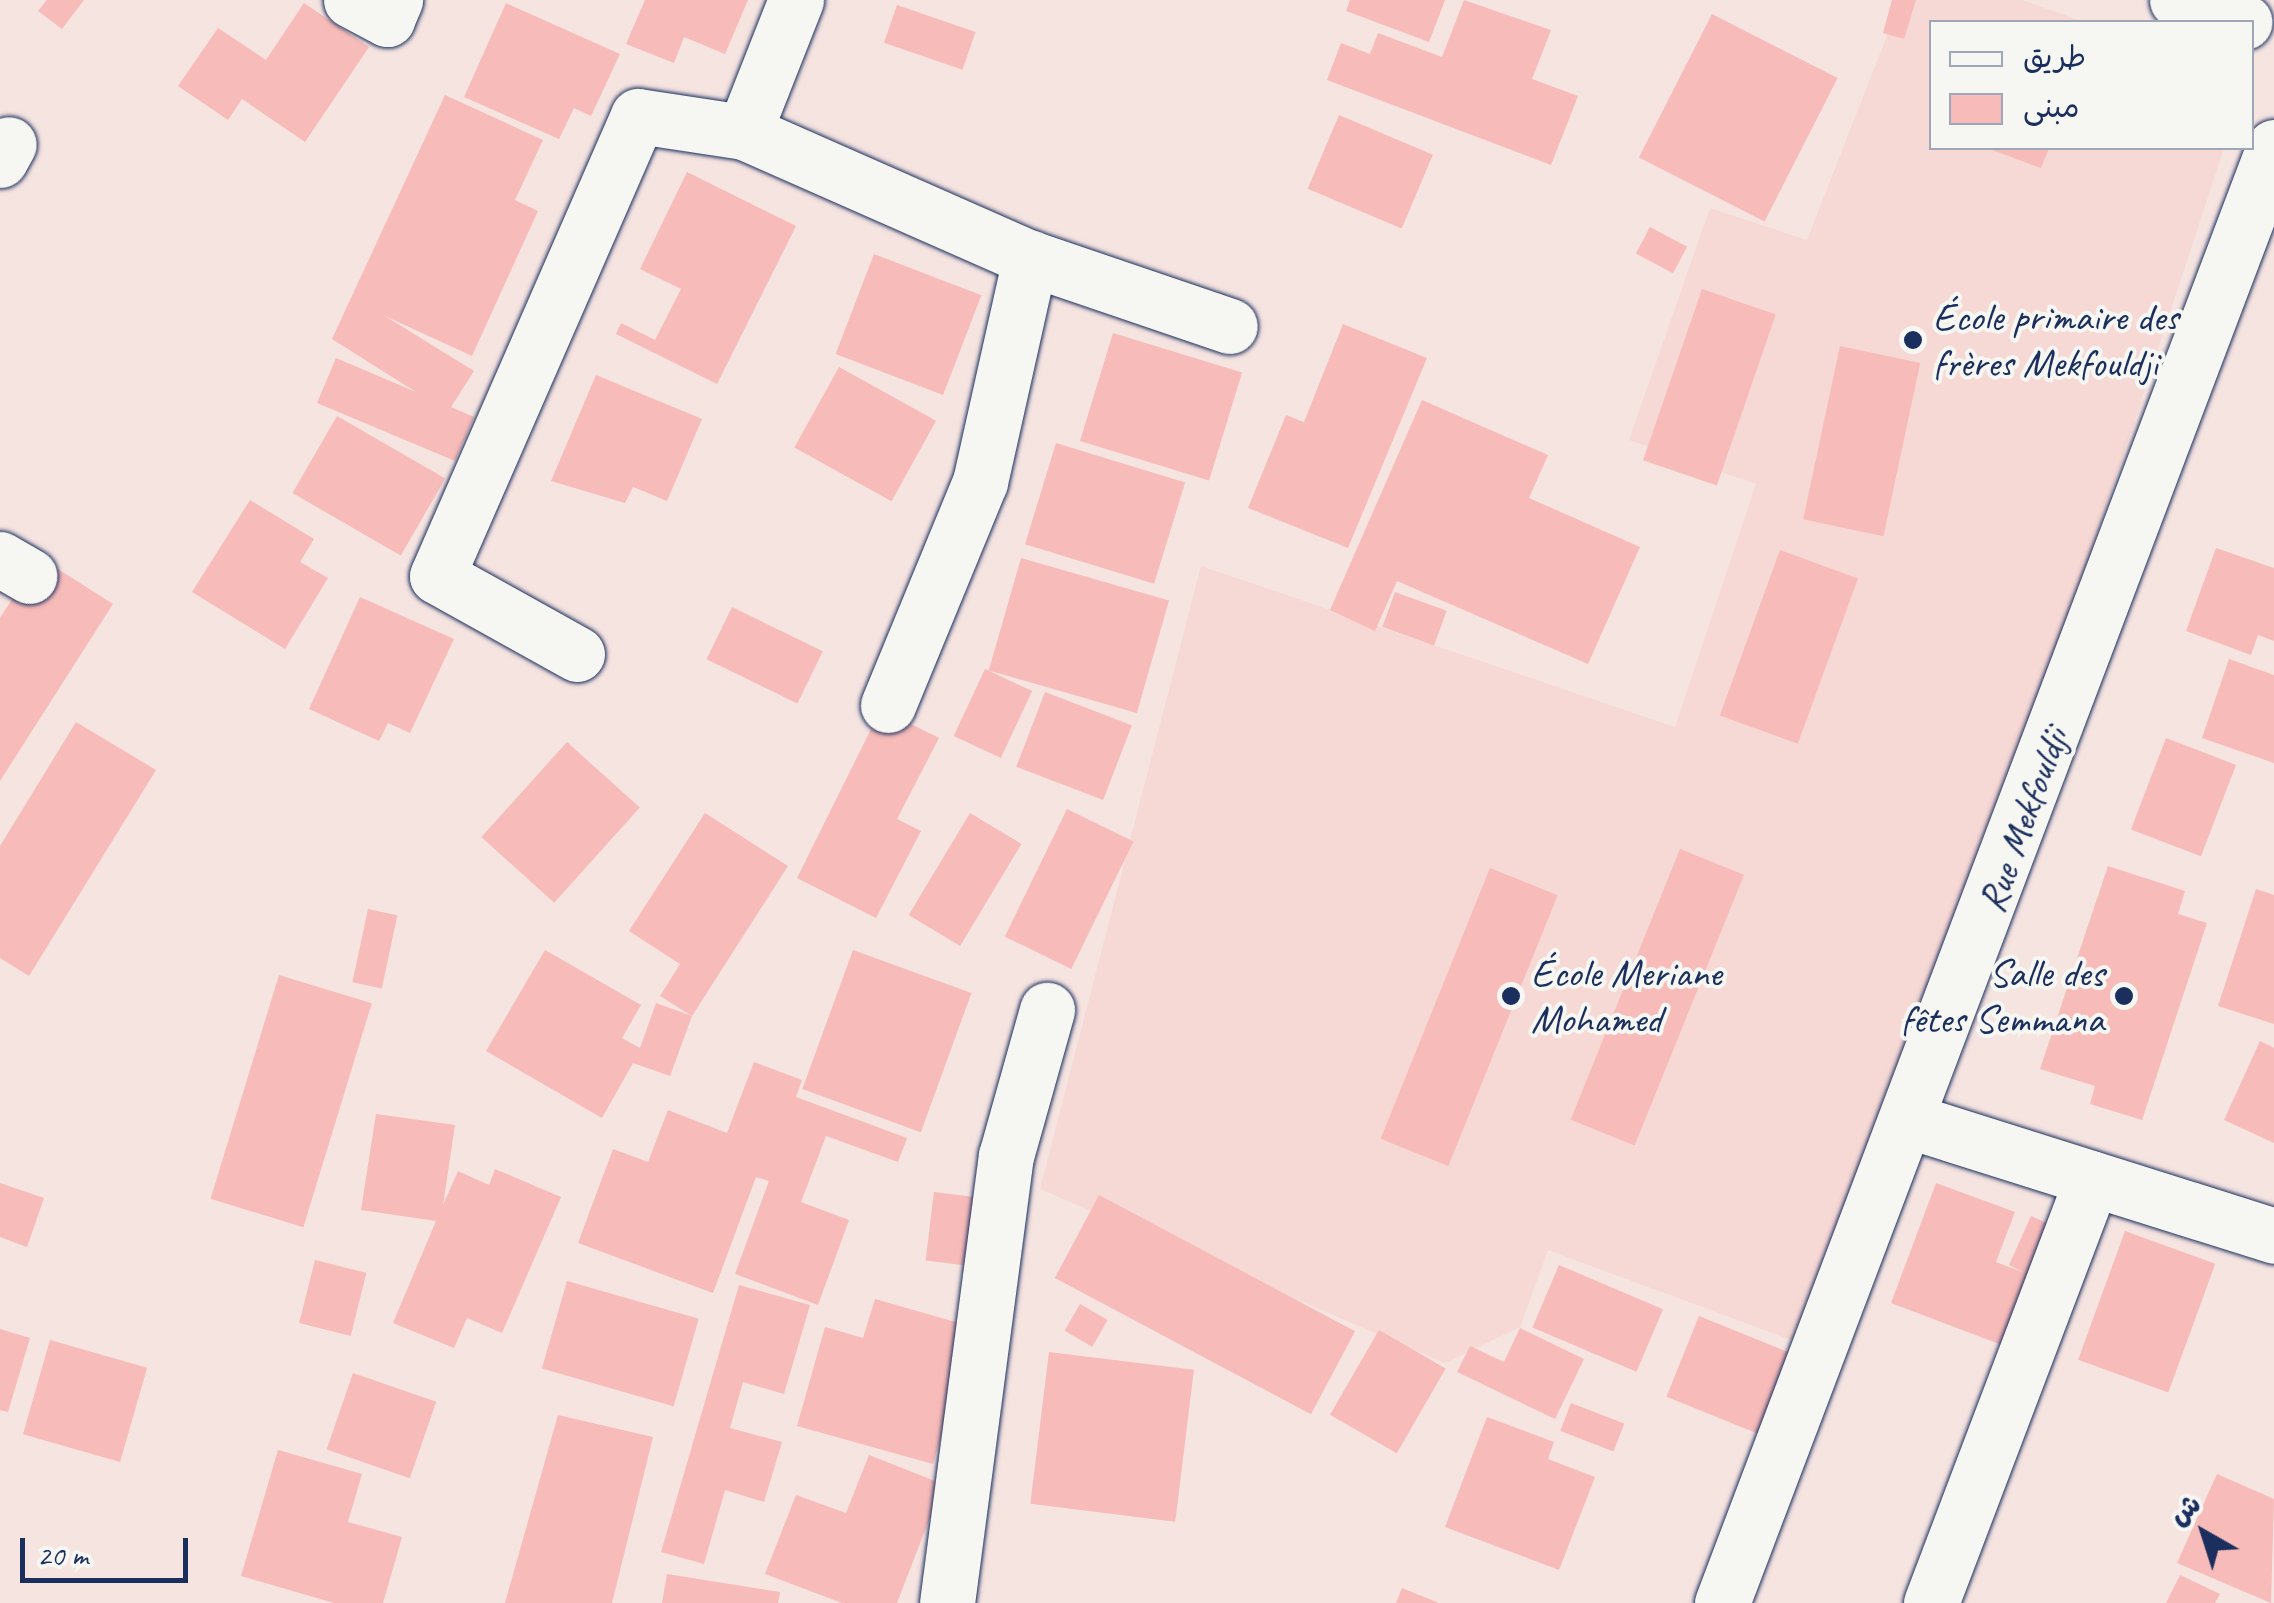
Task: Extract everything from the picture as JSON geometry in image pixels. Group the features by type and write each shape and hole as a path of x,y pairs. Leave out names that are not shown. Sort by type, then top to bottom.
{"street":[{"path":"351,0 386,19 395,0"},
{"path":"744,132 796,0"},
{"path":"2177,0 2236,20"},
{"path":"577,654 437,576 638,116 744,132 1030,258 1230,326"},
{"name":"Rue Mekfouldji","path":"1722,1603 1910,1121 2274,146"},
{"path":"888,706 980,482 1030,258"},
{"path":"947,1603 1006,1156 1046,1010"},
{"path":"1910,1121 2274,1236"},
{"path":"1931,1603 2092,1179"}],"shaded area":[{"name":"École Meriane Mohamed","path":"1901,0 2022,0 2078,20 1929,20 1929,150 2223,150 2009,803 1797,1342 1548,1250 1520,1327 1445,1363 1040,1189 1201,566 1675,727 1756,484 1629,440 1710,208 1807,240"}],"building":[{"path":"47,0 84,0 62,29 38,11"},
{"path":"645,0 748,0 725,54 684,37 674,63 626,44"},
{"path":"1350,0 1445,0 1429,42 1346,11"},
{"path":"1464,0 1551,30 1532,79 1578,96 1551,165 1327,80 1341,43 1370,54 1378,33 1442,57"},
{"path":"1892,0 1916,0 1904,39 1883,33"},
{"path":"304,3 369,47 305,142 242,99 228,120 178,86 218,28 266,60"},
{"path":"506,3 620,54 591,116 574,108 559,139 464,97"},
{"path":"897,5 975,32 962,70 884,43"},
{"path":"1712,14 1838,78 1765,221 1639,157"},
{"path":"445,95 543,140 515,200 538,211 472,356 385,316 474,371 451,407 474,417 455,461 317,403 336,358 416,392 332,339"},
{"path":"1339,115 1433,155 1402,228 1308,189"},
{"path":"1992,150 2048,150 2041,168"},
{"path":"687,172 796,226 717,384 616,334 621,323 655,340 681,289 640,269"},
{"path":"1650,227 1687,247 1673,273 1636,253"},
{"path":"874,254 981,295 943,395 836,354"},
{"path":"1702,289 1776,314 1717,486 1643,460"},
{"path":"1343,324 1427,358 1348,548 1248,508 1286,415 1304,422"},
{"path":"1113,333 1242,372 1209,481 1080,441"},
{"path":"1840,346 1920,363 1883,536 1803,519"},
{"path":"839,367 936,421 891,501 794,447"},
{"path":"596,375 702,419 667,501 633,487 625,503 551,481"},
{"path":"1422,400 1548,455 1529,498 1640,547 1588,664 1397,581 1375,631 1330,610"},
{"path":"337,416 445,478 401,556 292,493"},
{"path":"1056,443 1185,482 1154,584 1025,544"},
{"path":"250,500 314,539 300,562 328,578 285,649 192,592"},
{"path":"2216,548 2274,568 2274,641 2258,635 2251,655 2186,631"},
{"path":"1780,550 1858,578 1798,744 1720,715"},
{"path":"39,557 113,604 0,781 0,618"},
{"path":"1021,558 1169,600 1137,713 989,670"},
{"path":"1395,592 1447,611 1434,646 1382,627"},
{"path":"360,597 454,639 410,733 388,723 379,741 309,709"},
{"path":"732,607 823,651 797,703 707,659"},
{"path":"2229,659 2274,675 2274,763 2202,738"},
{"path":"985,669 1032,691 1001,758 954,736"},
{"path":"1045,692 1132,725 1103,800 1016,767"},
{"path":"881,709 939,738 897,819 921,831 876,918 797,878"},
{"path":"76,722 156,770 29,976 0,958 0,846"},
{"path":"2166,738 2236,765 2201,856 2131,829"},
{"path":"567,742 640,808 554,903 481,837"},
{"path":"1067,809 1134,841 1071,969 1005,937"},
{"path":"705,813 788,866 692,1016 660,996 680,964 629,931"},
{"path":"970,813 1021,844 960,946 909,915"},
{"path":"1680,849 1744,875 1635,1146 1571,1120"},
{"name":"Salle des fêtes Semmana","path":"2108,866 2185,891 2178,914 2207,923 2142,1120 2090,1104 2095,1086 2040,1069"},
{"path":"1490,868 1558,895 1448,1166 1381,1139"},
{"path":"2256,889 2274,895 2274,1024 2218,1006"},
{"path":"368,909 397,915 382,989 352,982"},
{"path":"545,950 641,1005 622,1038 640,1048 656,1003 692,1016 670,1076 633,1063 602,1118 486,1051"},
{"path":"853,950 971,993 921,1132 802,1089"},
{"path":"279,975 372,1003 303,1227 211,1199"},
{"path":"2260,1041 2274,1048 2274,1143 2224,1120"},
{"path":"754,1062 802,1080 796,1097 907,1138 898,1162 826,1136 801,1202 849,1220 818,1305 735,1274 769,1181 756,1177 713,1293 578,1243 613,1149 648,1162 668,1110 727,1133"},
{"path":"376,1114 455,1125 443,1205 458,1171 489,1185 495,1169 561,1197 502,1333 467,1318 454,1348 393,1323 436,1221 361,1210"},
{"path":"0,1183 44,1198 27,1247 0,1237"},
{"path":"1936,1183 2015,1212 1996,1262 2025,1273 2009,1265 2031,1216 2063,1230 2007,1347 1891,1303"},
{"path":"934,1192 977,1197 968,1266 926,1260"},
{"path":"1099,1195 1355,1331 1311,1414 1055,1278"},
{"path":"2125,1231 2215,1264 2168,1393 2078,1360"},
{"path":"315,1260 366,1273 351,1336 299,1323"},
{"path":"1559,1265 1663,1309 1636,1372 1532,1328"},
{"path":"567,1281 699,1319 674,1406 542,1368"},
{"path":"739,1285 810,1305 784,1394 743,1382 730,1428 782,1442 764,1502 725,1490 704,1564 661,1552"},
{"path":"875,1299 973,1327 933,1464 797,1426 825,1327 863,1338"},
{"path":"1080,1304 1108,1320 1092,1347 1064,1331"},
{"path":"1699,1316 1804,1358 1771,1439 1666,1397"},
{"path":"1520,1328 1584,1359 1555,1419 1457,1372 1470,1346 1504,1362"},
{"path":"0,1329 30,1338 8,1412 0,1410"},
{"path":"1379,1330 1446,1368 1397,1453 1330,1415"},
{"path":"50,1340 147,1368 120,1462 23,1434"},
{"path":"1049,1352 1194,1370 1175,1522 1030,1504"},
{"path":"353,1373 436,1402 410,1478 327,1450"},
{"path":"1571,1403 1624,1423 1613,1451 1560,1431"},
{"path":"558,1415 653,1437 612,1603 505,1603"},
{"path":"1487,1417 1554,1442 1548,1459 1595,1477 1559,1570 1445,1527"},
{"path":"278,1450 362,1474 348,1522 402,1537 383,1603 334,1603 241,1576"},
{"path":"869,1455 943,1484 897,1603 842,1603 765,1574 796,1495 846,1513"},
{"path":"2217,1474 2274,1499 2271,1603 2177,1563"},
{"path":"667,1574 780,1592 778,1603 662,1603"},
{"path":"2180,1575 2220,1594 2215,1603 2166,1603"},
{"path":"1402,1588 1439,1603 1396,1603"}],"place":[{"name":"École primaire des frères Mekfouldji","path":"1913,340"},
{"name":"École Meriane Mohamed","path":"1511,996"},
{"name":"Salle des fêtes Semmana","path":"2124,996"}]}
